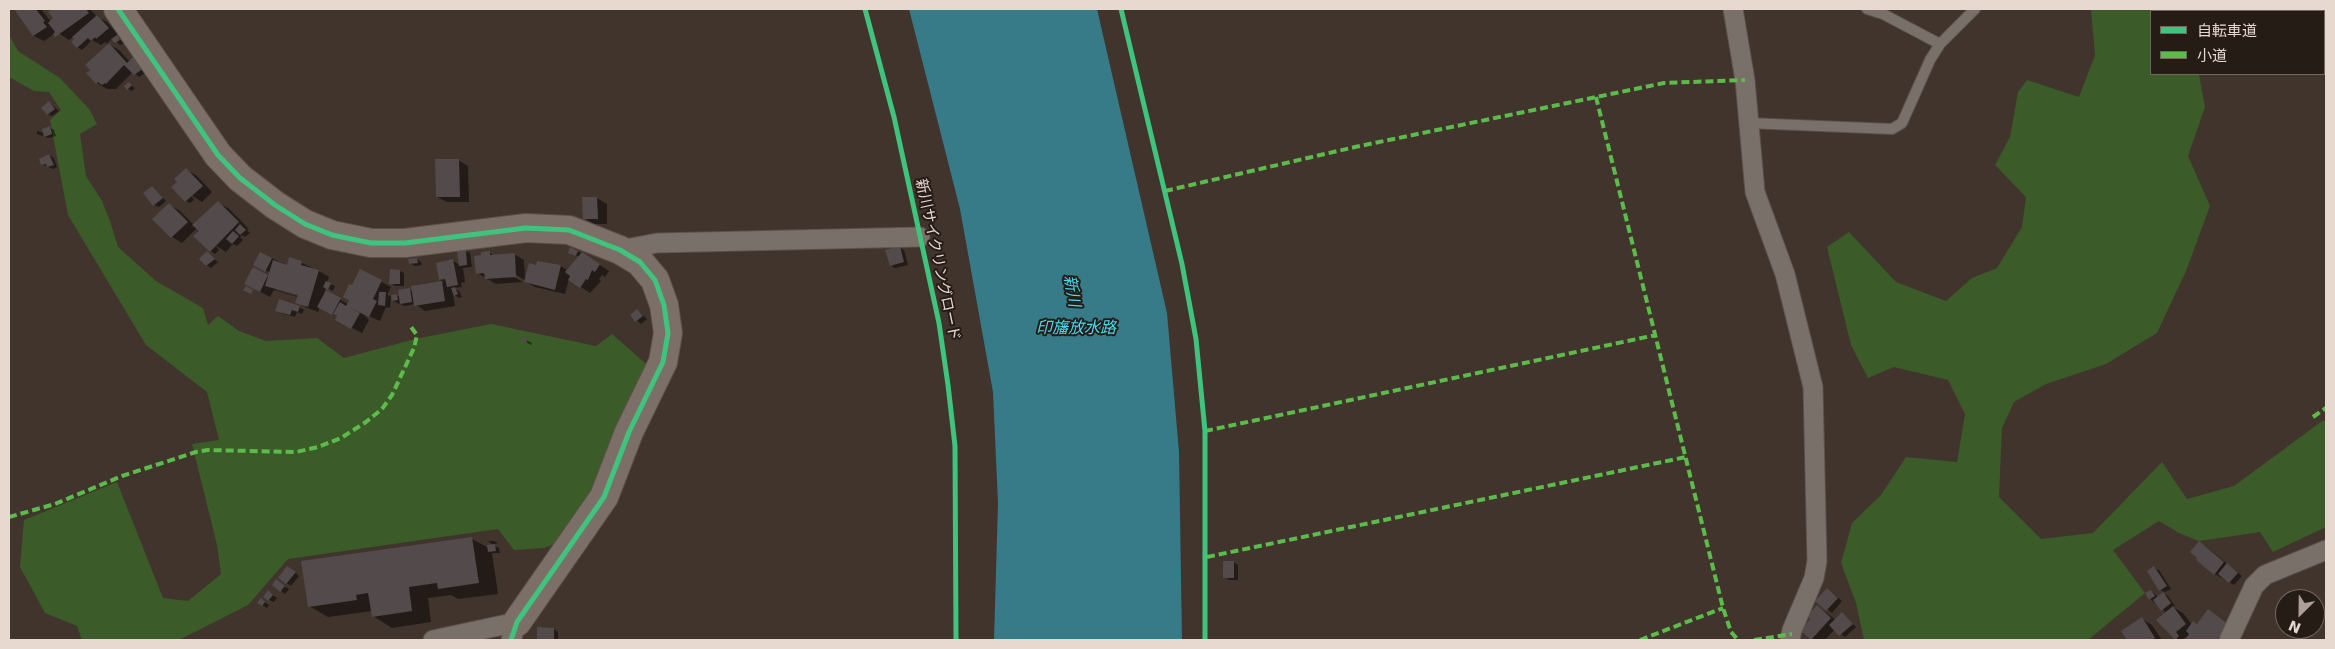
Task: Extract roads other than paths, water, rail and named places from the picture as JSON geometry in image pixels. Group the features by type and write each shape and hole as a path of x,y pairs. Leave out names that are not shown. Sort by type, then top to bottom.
{"street":[{"path":"118,9 218,155 240,178 275,205 305,224 332,235 371,243 405,243 526,228 569,230 620,250 640,262 655,280 664,306 668,333 663,362 629,432 604,496 514,631 433,640"},
{"path":"1733,9 1745,80 1755,192 1785,274 1813,388 1817,560 1814,578 1792,630 1790,640"},
{"path":"620,250 657,243 920,237"},
{"path":"2229,640 2254,586 2265,575 2326,550"}],"lane":[{"path":"1867,9 1883,14 1940,44"},
{"path":"1748,124 1892,129 1902,123 1930,60 1940,44 1975,9"}],"water":[{"name":"印旛放水路","path":"909,9 1097,9 1167,313 1179,452 1182,640 994,640 998,503 993,392 960,209"}],"water label":[{"name":"新川","path":"1071,291"}]}
